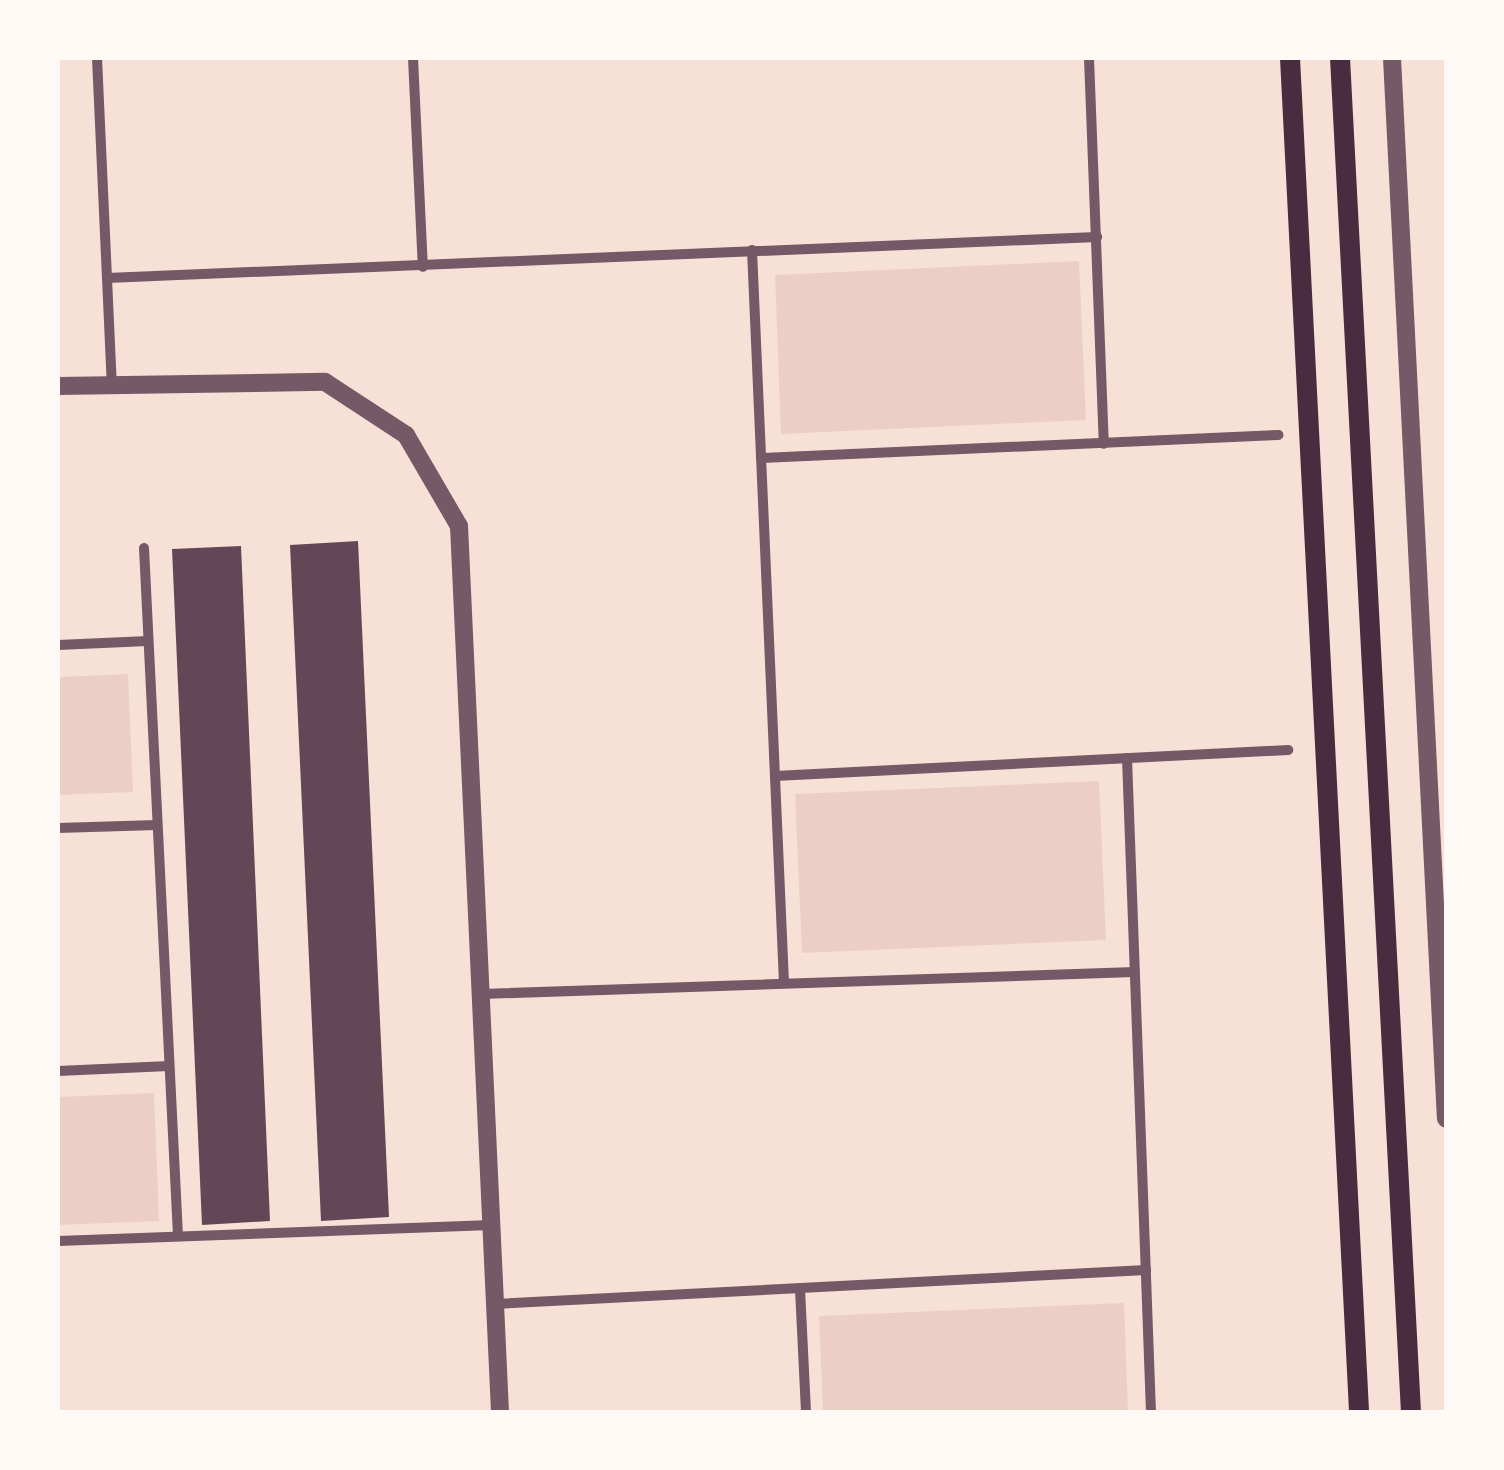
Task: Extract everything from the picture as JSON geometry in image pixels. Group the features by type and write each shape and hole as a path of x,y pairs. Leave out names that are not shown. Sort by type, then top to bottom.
{"main road":[{"path":"1290,58 1359,1412"},
{"path":"1340,58 1411,1412"}],"street":[{"path":"97,58 112,385"},
{"path":"413,58 423,267"},
{"path":"1089,58 1104,444"},
{"path":"1392,58 1446,1119"},
{"path":"106,278 1097,238"},
{"path":"752,250 784,982"},
{"path":"58,386 325,382 406,434 459,526 500,1412"},
{"path":"761,458 1278,435"},
{"path":"144,548 178,1235"},
{"path":"58,646 148,641"},
{"path":"776,776 1288,750"},
{"path":"1127,758 1151,1412"},
{"path":"58,828 158,825"},
{"path":"482,994 1135,972"},
{"path":"58,1071 169,1066"},
{"path":"58,1240 492,1225"},
{"path":"495,1304 1146,1270"},
{"path":"800,1288 806,1412"}],"shaded area":[{"path":"1079,261 1086,420 781,434 775,275"},
{"path":"128,674 133,792 58,795 58,677"},
{"path":"1099,781 1106,940 802,953 795,794"},
{"path":"154,1093 159,1221 58,1225 58,1097"},
{"path":"1124,1303 1128,1412 823,1412 819,1316"}],"building":[{"path":"358,541 389,1217 321,1221 290,545"},
{"path":"241,546 270,1221 202,1225 172,549"}]}
